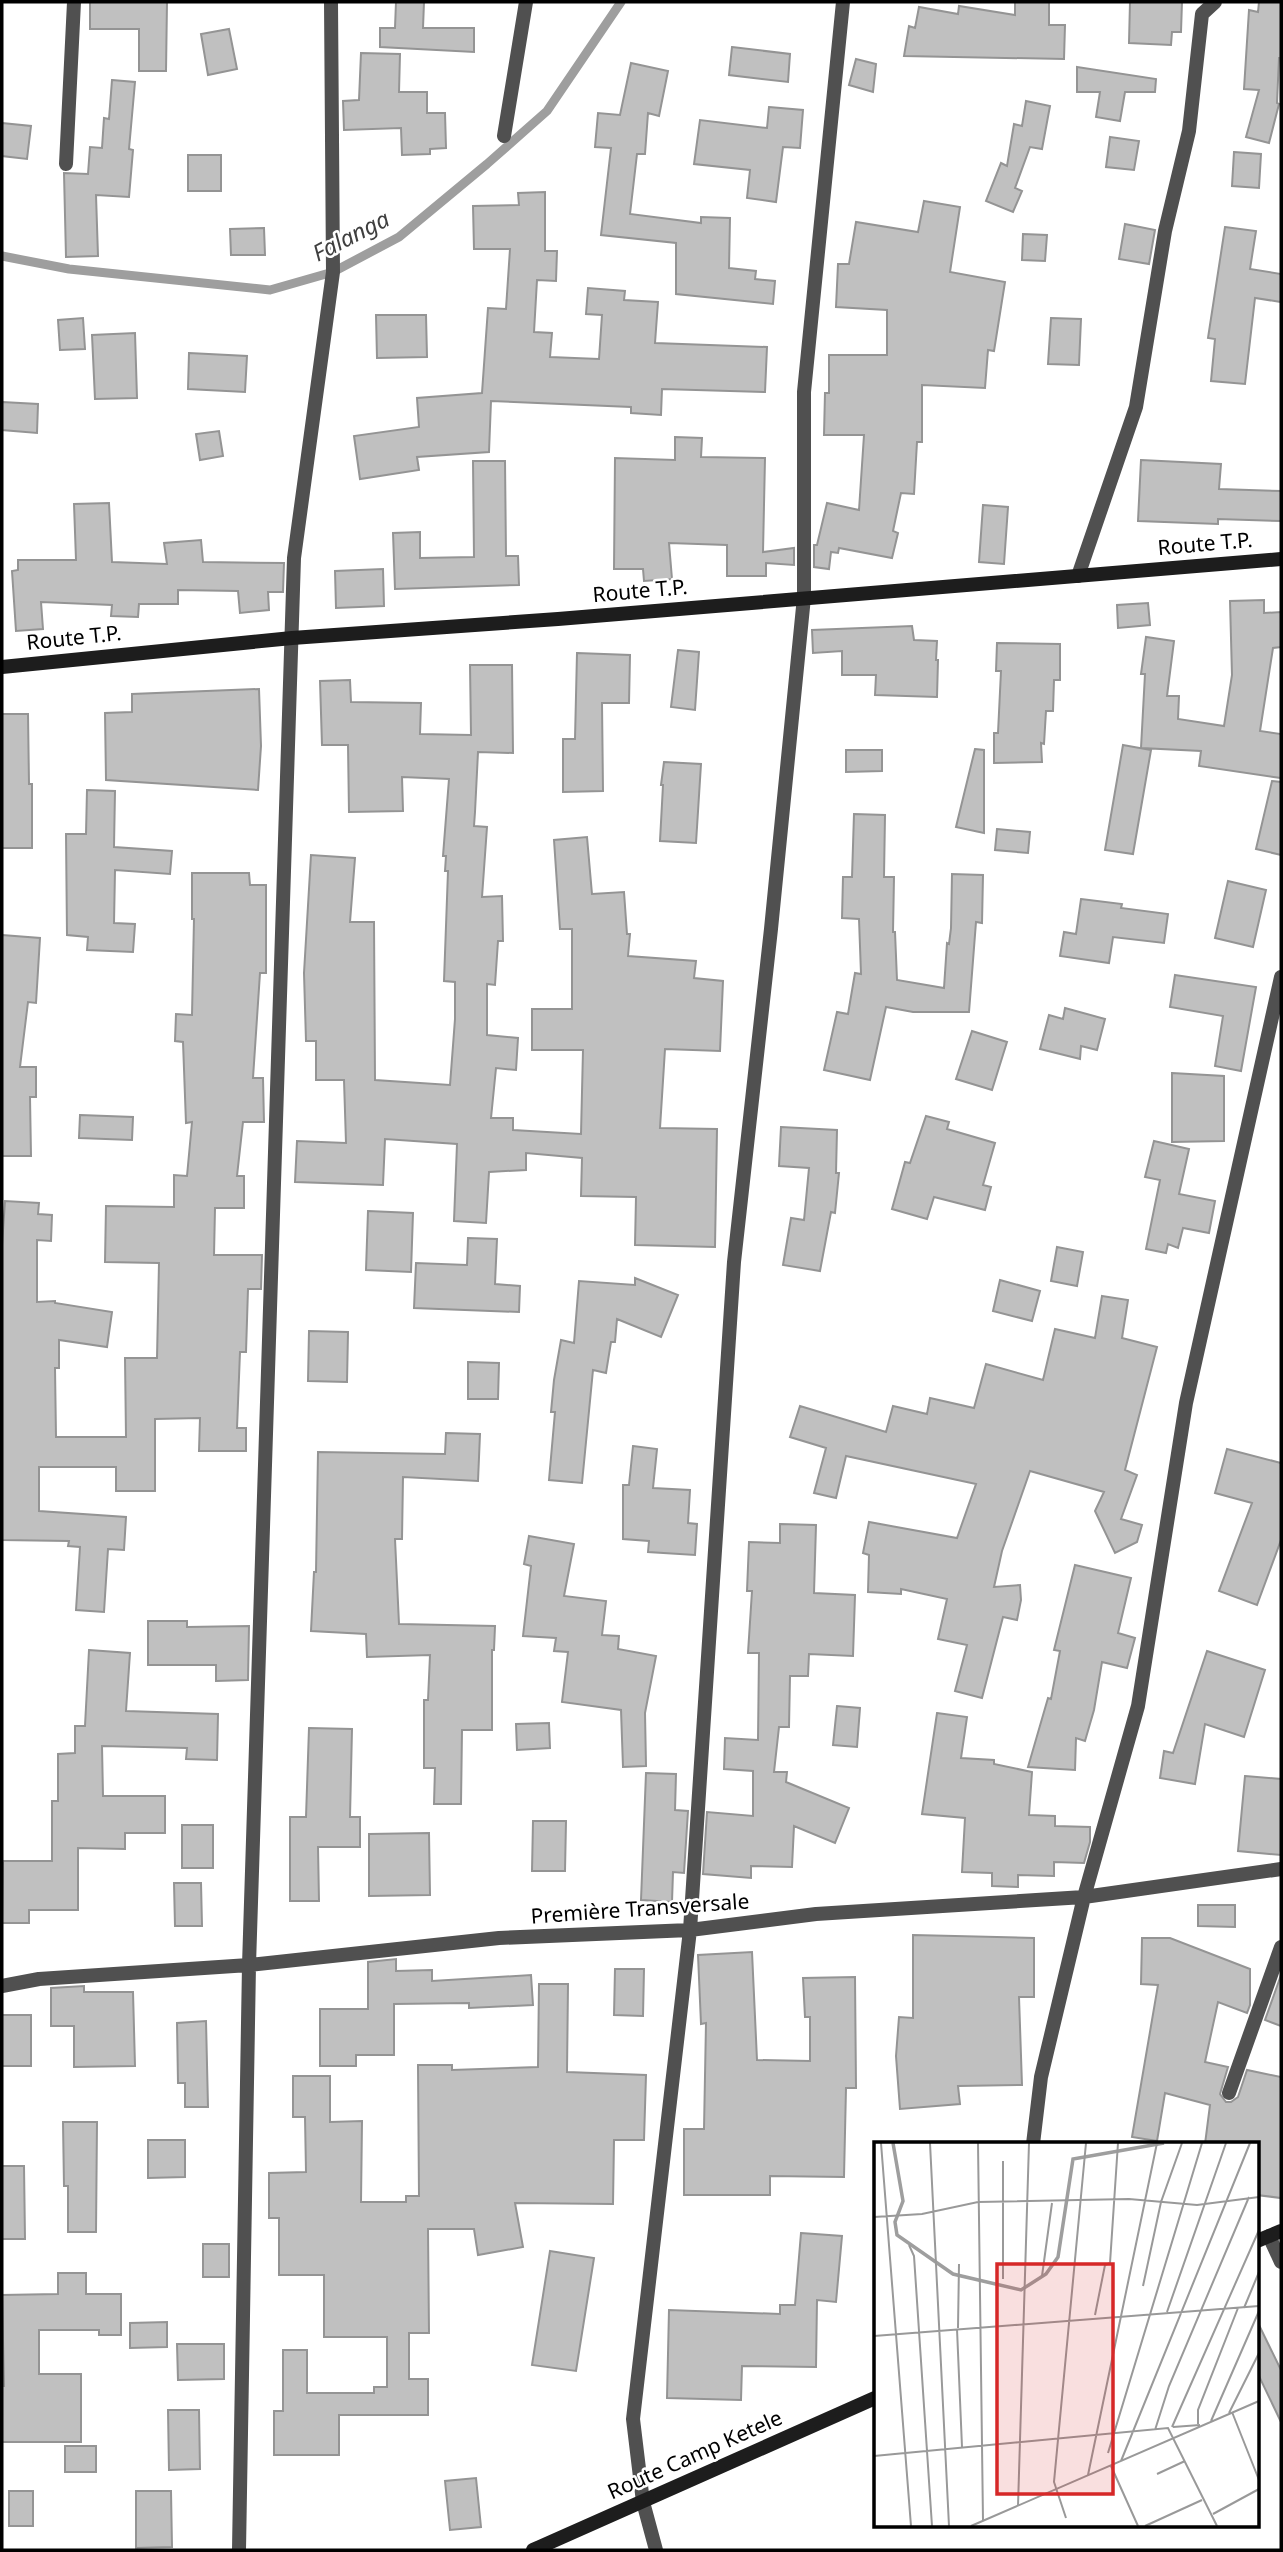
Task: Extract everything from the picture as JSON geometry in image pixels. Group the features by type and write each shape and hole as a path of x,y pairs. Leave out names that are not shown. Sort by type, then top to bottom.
{"street":[{"path":"66,164 74,2"},
{"path":"239,2550 249,1965 294,558 333,272 331,2"},
{"path":"504,136 526,2"},
{"path":"656,2550 643,2502 633,2419 690,1930 734,1262 804,597 804,392 843,2"},
{"path":"1078,576 1136,407 1165,231 1189,131 1202,13 1215,2"},
{"name":"Route T.P.","path":"2,667 292,638 558,619 1281,559"},
{"path":"1033,2142 1041,2077 1084,1897 1138,1706 1186,1403 1281,977"},
{"name":"Première Transversale","path":"2,1986 39,1979 249,1965 499,1938 690,1930 816,1914 1084,1897 1281,1869"},
{"path":"1229,2093 1281,1947"},
{"path":"1269,2236 1281,2262"},
{"name":"Route Camp Ketele","path":"533,2550 874,2398"}],"building":[{"path":"90,2 167,2 166,71 139,71 139,29 90,29"},
{"path":"396,2 424,2 423,28 474,28 474,52 380,47 380,28 395,28"},
{"path":"1015,2 1049,2 1049,25 1065,25 1064,59 904,56 909,26 915,28 919,7 958,14 959,6 1015,15"},
{"path":"1130,2 1182,2 1181,32 1172,32 1171,45 1129,43"},
{"path":"1259,2 1281,2 1279,104 1269,143 1246,137 1259,90 1244,89 1249,10 1258,12"},
{"path":"229,29 237,69 208,75 201,34"},
{"path":"732,47 790,54 788,82 729,75"},
{"path":"361,53 400,54 399,92 427,92 427,113 445,113 446,148 430,149 430,154 402,155 401,128 344,130 343,101 359,100"},
{"path":"856,59 876,64 873,92 849,85"},
{"path":"631,63 668,71 659,116 648,113 645,154 637,154 630,214 701,223 701,217 730,218 729,268 756,271 755,279 775,281 773,304 676,294 676,243 601,235 611,148 595,147 598,113 620,115"},
{"path":"1077,67 1156,79 1155,92 1125,92 1120,121 1096,117 1100,92 1077,92"},
{"path":"112,80 135,82 129,149 133,150 129,197 96,195 98,256 66,257 64,173 88,174 90,147 102,148 104,118 109,119"},
{"path":"1026,101 1050,106 1042,149 1030,147 1015,188 1022,191 1013,212 986,201 1001,163 1007,166 1014,124 1022,126"},
{"path":"769,107 803,110 800,148 783,147 776,202 747,198 750,170 694,164 700,120 767,128"},
{"path":"2,123 31,126 27,159 2,156"},
{"path":"1110,137 1139,141 1134,170 1106,167"},
{"path":"1234,152 1261,154 1259,188 1232,186"},
{"path":"188,155 221,155 221,191 188,191"},
{"path":"545,192 545,251 557,251 556,281 537,280 534,332 552,333 550,357 599,359 602,315 586,314 588,288 625,291 624,300 658,302 655,343 767,347 765,392 662,389 661,415 631,413 631,407 491,401 489,452 417,457 419,470 360,479 354,436 419,427 417,398 482,393 488,308 506,309 510,249 474,249 473,206 519,205 518,193"},
{"path":"924,201 960,207 950,272 1005,282 994,351 988,350 985,388 922,385 922,442 917,442 914,494 901,493 893,531 898,533 892,558 839,548 838,553 831,552 829,569 814,567 814,545 817,545 827,503 859,510 864,435 824,435 825,393 829,393 829,355 887,355 887,310 836,307 838,264 849,264 856,222 918,232"},
{"path":"1125,224 1155,230 1149,264 1119,259"},
{"path":"1225,227 1256,231 1250,269 1281,274 1281,302 1255,298 1245,384 1211,381 1215,339 1208,338"},
{"path":"264,228 265,255 231,255 230,229"},
{"path":"1023,234 1047,235 1045,261 1022,260"},
{"path":"376,315 426,315 427,357 377,358"},
{"path":"83,318 85,349 60,350 58,320"},
{"path":"1051,318 1081,319 1079,365 1048,364"},
{"path":"135,333 137,398 95,399 92,335"},
{"path":"189,353 247,356 245,392 188,389"},
{"path":"2,402 38,404 37,433 2,430"},
{"path":"219,431 223,456 200,460 196,434"},
{"path":"675,437 702,438 701,457 765,458 763,552 794,548 794,565 766,563 766,576 727,576 727,545 669,543 672,579 644,581 643,569 614,569 615,458 675,460"},
{"path":"1141,460 1221,464 1219,489 1281,491 1281,521 1218,519 1218,524 1138,521"},
{"path":"473,461 505,461 506,556 518,556 519,585 395,589 393,533 420,532 420,558 474,557"},
{"path":"109,503 112,562 167,564 164,543 201,540 203,562 284,563 283,592 268,592 269,610 240,613 238,591 178,590 178,604 139,604 138,617 111,616 112,605 41,602 43,629 16,631 12,571 18,570 18,560 76,560 74,504"},
{"path":"983,505 1008,507 1004,564 979,562"},
{"path":"383,569 384,606 336,608 335,571"},
{"path":"1264,600 1264,613 1281,612 1281,647 1273,648 1260,731 1281,734 1281,778 1199,766 1201,751 1141,748 1145,674 1141,674 1146,637 1174,641 1167,696 1179,696 1178,719 1224,726 1232,675 1230,601"},
{"path":"1148,603 1150,625 1118,628 1117,605"},
{"path":"912,626 914,640 937,641 937,697 875,695 876,675 842,675 842,651 813,653 812,630"},
{"path":"997,643 1060,644 1060,680 1054,680 1053,711 1046,711 1044,744 1041,743 1042,762 994,763 994,733 998,733 1001,671 996,671"},
{"path":"678,650 699,652 695,710 671,707"},
{"path":"577,653 630,655 629,703 602,703 603,791 563,792 563,739 575,739"},
{"path":"470,665 512,665 513,753 478,752 474,826 487,827 482,897 502,896 503,941 498,941 495,985 487,984 487,1035 518,1038 516,1070 496,1068 491,1118 513,1118 513,1130 581,1134 583,1050 532,1050 532,1009 572,1009 572,929 560,929 554,840 587,837 592,894 624,892 627,934 630,934 628,956 696,961 694,978 723,981 720,1051 665,1049 660,1128 717,1129 715,1247 635,1245 636,1197 581,1196 582,1158 526,1153 526,1170 489,1172 486,1223 454,1221 457,1144 385,1139 383,1185 295,1182 297,1141 346,1143 344,1080 316,1080 316,1041 306,1041 304,973 311,855 355,858 350,922 374,922 375,1080 450,1085 455,1019 455,982 444,981 448,871 445,871 446,856 443,856 449,779 402,777 403,811 349,812 348,745 322,745 320,681 350,680 351,702 421,703 420,734 471,735"},
{"path":"259,689 261,746 258,790 106,780 105,713 132,712 132,694"},
{"path":"2,714 28,714 32,848 2,848"},
{"path":"1123,745 1151,750 1133,854 1105,850"},
{"path":"975,749 984,750 984,833 956,827"},
{"path":"846,750 882,750 882,771 846,772"},
{"path":"664,762 701,764 696,843 660,841"},
{"path":"1272,781 1281,782 1281,855 1256,849"},
{"path":"87,790 115,791 114,847 172,851 170,874 115,870 114,923 135,924 133,952 87,950 88,937 67,935 66,834 86,834"},
{"path":"854,814 885,815 884,877 894,877 893,932 897,980 944,988 947,943 949,944 951,928 952,874 983,875 982,923 976,922 969,1012 913,1012 886,1007 870,1080 824,1070 837,1012 848,1014 855,973 861,974 859,919 842,918 843,877 852,877"},
{"path":"997,829 1030,832 1028,853 995,850"},
{"path":"192,873 249,873 250,885 266,885 266,973 260,973 253,1078 263,1078 264,1122 243,1122 237,1176 244,1176 244,1208 215,1208 214,1255 262,1255 261,1289 248,1289 246,1352 240,1352 237,1428 246,1428 246,1451 199,1451 200,1418 155,1419 155,1491 116,1491 116,1467 39,1467 39,1511 126,1517 124,1550 108,1549 104,1612 76,1610 80,1547 68,1546 69,1541 2,1540 2,1245 5,1201 39,1203 38,1214 52,1215 51,1241 37,1240 37,1302 55,1301 112,1312 107,1347 59,1340 59,1368 55,1368 56,1437 126,1437 125,1358 157,1358 159,1263 105,1262 106,1206 174,1207 174,1175 187,1176 192,1122 186,1123 183,1042 175,1041 176,1014 192,1015"},
{"path":"1228,881 1266,890 1253,947 1215,938"},
{"path":"1081,899 1168,914 1164,943 1113,937 1109,963 1060,956 1064,932 1076,934"},
{"path":"2,935 40,938 36,1003 28,1002 20,1067 36,1067 36,1097 30,1097 31,1156 2,1156"},
{"path":"1175,975 1256,987 1241,1071 1215,1066 1223,1016 1170,1007"},
{"path":"1065,1008 1105,1019 1097,1050 1081,1046 1080,1059 1040,1049 1049,1015 1063,1019"},
{"path":"972,1031 1007,1042 992,1090 956,1079"},
{"path":"1172,1073 1224,1076 1224,1141 1172,1142"},
{"path":"80,1115 133,1117 132,1140 79,1138"},
{"path":"926,1116 949,1122 947,1129 995,1143 983,1185 991,1187 985,1210 934,1197 927,1219 892,1209 905,1162 910,1163"},
{"path":"781,1127 837,1130 836,1173 839,1173 835,1213 831,1212 820,1271 783,1265 791,1218 804,1220 809,1168 779,1166"},
{"path":"1154,1141 1189,1149 1179,1194 1215,1201 1209,1233 1183,1228 1178,1248 1168,1244 1166,1253 1146,1249 1160,1180 1145,1177"},
{"path":"368,1211 413,1213 411,1272 366,1270"},
{"path":"468,1238 497,1239 495,1284 520,1286 519,1312 414,1308 416,1263 467,1265"},
{"path":"1057,1247 1083,1252 1077,1286 1051,1281"},
{"path":"635,1278 678,1295 661,1337 617,1319 615,1342 611,1342 606,1373 593,1370 582,1483 549,1480 555,1412 551,1412 554,1380 561,1340 574,1343 579,1281 635,1285"},
{"path":"1000,1280 1040,1291 1032,1321 993,1311"},
{"path":"1102,1296 1128,1300 1122,1338 1157,1347 1125,1470 1137,1475 1121,1519 1142,1525 1137,1542 1115,1553 1095,1511 1104,1492 1030,1471 1002,1551 994,1587 1020,1585 1021,1600 1017,1620 1003,1617 982,1698 955,1691 967,1645 938,1639 947,1599 901,1589 901,1594 868,1592 869,1555 863,1553 869,1522 957,1538 976,1484 846,1456 836,1498 814,1493 826,1448 790,1437 800,1406 886,1432 893,1406 927,1414 930,1398 974,1408 986,1364 1043,1380 1055,1329 1095,1338"},
{"path":"309,1331 348,1332 347,1382 308,1381"},
{"path":"468,1362 499,1363 498,1399 468,1399"},
{"path":"446,1433 480,1434 478,1481 403,1477 402,1539 395,1539 399,1624 495,1626 492,1650 492,1730 462,1730 461,1804 434,1804 435,1768 424,1768 424,1700 428,1700 430,1655 367,1657 366,1634 311,1631 316,1572 318,1452 445,1454"},
{"path":"633,1446 657,1449 653,1488 690,1490 688,1523 697,1524 695,1555 648,1552 649,1541 623,1539 623,1485 629,1485"},
{"path":"1227,1449 1281,1463 1281,1540 1257,1605 1219,1591 1252,1503 1215,1493"},
{"path":"780,1524 816,1525 814,1593 855,1595 853,1656 809,1654 808,1676 790,1676 789,1727 779,1727 774,1772 787,1772 786,1782 849,1808 835,1843 794,1826 792,1867 751,1866 751,1878 703,1874 707,1812 753,1816 753,1771 724,1769 725,1738 758,1740 759,1653 748,1653 752,1591 747,1591 749,1542 780,1543"},
{"path":"529,1536 574,1544 564,1596 606,1601 602,1635 619,1636 618,1649 656,1656 645,1713 646,1766 623,1767 621,1710 562,1702 568,1652 554,1651 556,1638 523,1636 531,1566 524,1564"},
{"path":"1075,1565 1131,1578 1118,1633 1135,1638 1127,1668 1102,1662 1094,1710 1085,1741 1076,1738 1075,1770 1028,1767 1048,1698 1051,1699 1060,1651 1054,1650"},
{"path":"148,1621 187,1621 187,1627 249,1626 248,1680 216,1681 216,1665 148,1665"},
{"path":"89,1650 130,1653 126,1711 218,1714 217,1760 186,1759 187,1748 102,1746 103,1796 165,1796 165,1833 125,1833 125,1849 78,1848 78,1910 29,1910 29,1923 2,1923 3,1861 52,1861 52,1801 58,1801 58,1754 75,1753 75,1726 85,1726"},
{"path":"1207,1651 1265,1670 1244,1737 1205,1724 1195,1784 1160,1778 1164,1751 1173,1753"},
{"path":"837,1706 860,1708 857,1747 833,1745"},
{"path":"937,1713 967,1717 961,1758 994,1760 994,1764 1032,1772 1029,1815 1055,1816 1055,1826 1090,1827 1090,1842 1084,1863 1054,1862 1054,1876 1018,1875 1018,1887 992,1886 992,1873 962,1872 965,1818 922,1814"},
{"path":"549,1723 550,1748 517,1750 516,1724"},
{"path":"309,1728 352,1729 350,1817 360,1817 360,1847 318,1847 319,1901 290,1901 290,1817 306,1817"},
{"path":"646,1773 676,1774 675,1810 688,1811 684,1873 673,1872 672,1902 641,1900"},
{"path":"1245,1776 1281,1779 1281,1855 1238,1851"},
{"path":"533,1821 566,1821 565,1871 532,1871"},
{"path":"182,1825 213,1825 213,1868 182,1868"},
{"path":"429,1833 430,1895 369,1896 369,1834"},
{"path":"174,1883 201,1883 202,1926 175,1926"},
{"path":"1198,1905 1235,1905 1235,1927 1198,1926"},
{"path":"913,1935 1034,1938 1034,1997 1019,1997 1022,2085 958,2086 960,2104 900,2109 896,2056 899,2017 913,2018"},
{"path":"1142,1938 1170,1938 1250,1969 1250,2005 1247,2013 1218,2002 1205,2062 1228,2067 1220,2094 1226,2102 1238,2097 1247,2070 1281,2077 1281,2198 1258,2195 1258,2142 1205,2142 1210,2105 1165,2093 1157,2141 1132,2137 1158,1985 1141,1984"},
{"path":"752,1952 757,2060 810,2061 810,2017 805,2017 803,1978 855,1977 856,2088 846,2088 844,2177 770,2176 770,2195 684,2195 684,2129 704,2129 706,2023 701,2024 698,1955"},
{"path":"396,1959 396,1971 432,1970 432,1981 531,1975 533,2005 469,2008 469,2003 394,2004 394,2055 356,2055 356,2066 320,2066 320,2009 368,2009 368,1962"},
{"path":"615,1969 644,1969 643,2016 614,2015"},
{"path":"1281,1975 1281,2026 1265,2020"},
{"path":"539,1984 568,1984 567,2072 646,2075 644,2140 614,2140 613,2204 515,2203 523,2247 478,2255 474,2229 428,2229 429,2333 409,2333 409,2379 428,2379 428,2415 339,2415 339,2455 274,2455 274,2411 283,2411 283,2350 307,2350 307,2393 374,2393 374,2387 387,2387 387,2337 324,2337 324,2275 279,2275 279,2218 269,2218 269,2173 306,2172 305,2117 293,2117 293,2076 330,2076 330,2122 362,2121 361,2202 406,2202 406,2196 419,2196 418,2065 452,2065 452,2070 538,2067"},
{"path":"84,1986 84,1992 133,1992 135,2066 74,2067 74,2026 51,2026 51,1988"},
{"path":"2,2015 31,2015 31,2066 2,2066"},
{"path":"206,2021 208,2107 185,2107 185,2083 178,2083 177,2023"},
{"path":"63,2122 97,2122 96,2232 68,2232"},
{"path":"148,2140 185,2140 185,2177 148,2178"},
{"path":"2,2166 24,2166 25,2239 2,2239"},
{"path":"801,2233 842,2236 836,2302 817,2300 816,2367 742,2366 741,2400 667,2398 669,2310 780,2314 780,2305 795,2305"},
{"path":"203,2244 229,2244 229,2277 203,2277"},
{"path":"550,2251 594,2258 576,2371 532,2365"},
{"path":"58,2273 86,2273 86,2294 121,2294 121,2335 99,2335 99,2330 39,2330 39,2374 81,2374 81,2442 2,2442 2,2295 58,2294"},
{"path":"167,2322 167,2347 130,2348 130,2323"},
{"path":"1258,2323 1281,2370 1281,2422 1258,2374"},
{"path":"177,2344 224,2344 224,2379 178,2380"},
{"path":"168,2410 199,2410 200,2469 169,2470"},
{"path":"65,2446 96,2446 96,2472 65,2472"},
{"path":"476,2478 481,2527 450,2530 445,2481"},
{"path":"9,2491 33,2491 33,2526 9,2526"},
{"path":"136,2491 171,2491 172,2547 136,2548"}],"waterway":[{"name":"Falanga","path":"2,256 69,269 270,290 333,272 399,237 547,111 621,2"}]}
